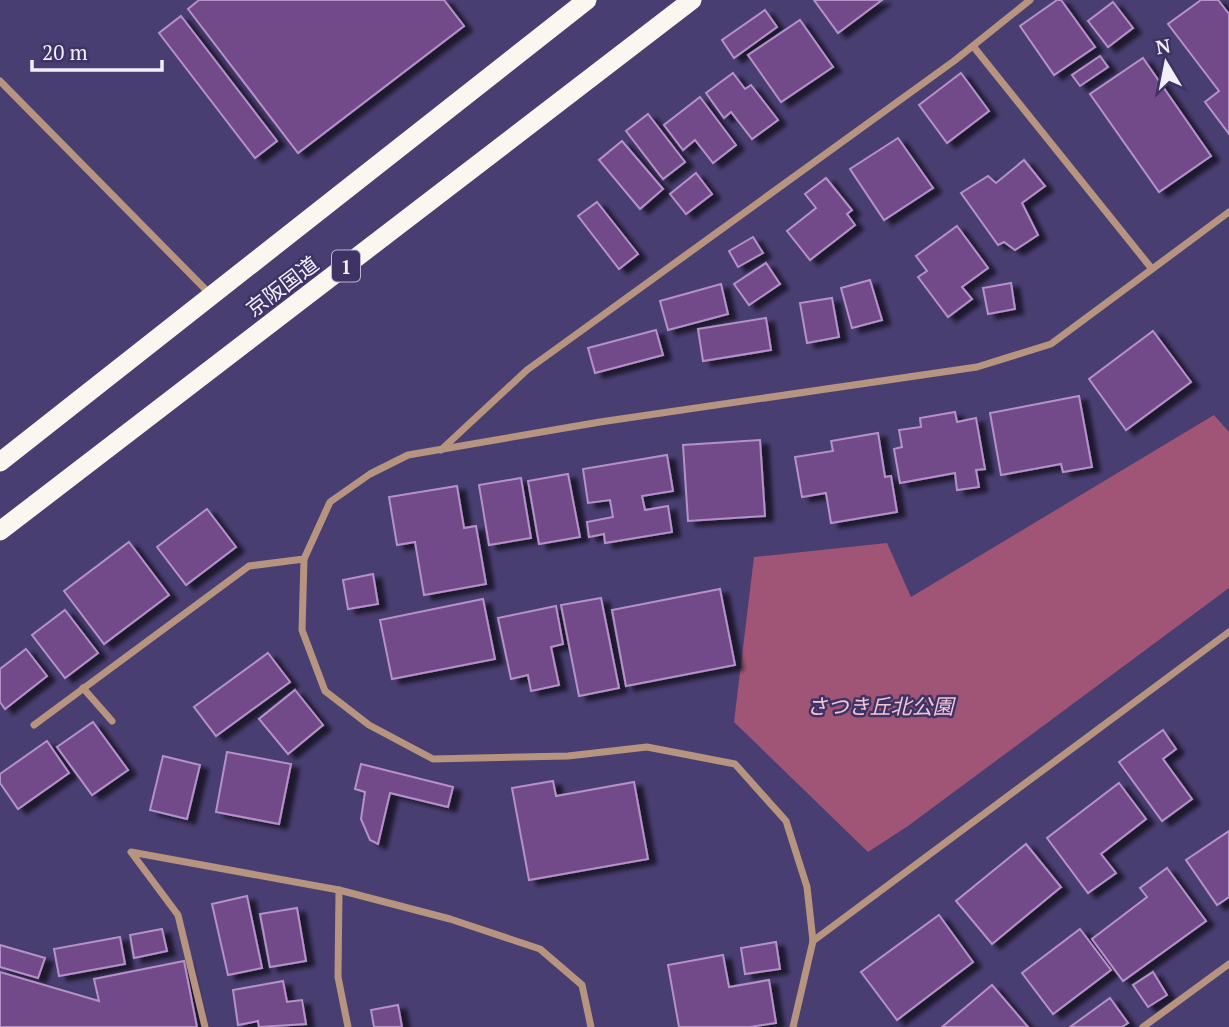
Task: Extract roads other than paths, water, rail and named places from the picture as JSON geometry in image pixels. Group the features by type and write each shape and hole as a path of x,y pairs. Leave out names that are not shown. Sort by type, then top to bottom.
{"highway":[{"name":"京阪国道","path":"0,462 587,0"},
{"name":"京阪国道","path":"0,531 692,0"}],"street":[{"path":"441,450 527,370 973,46 1030,0"},
{"path":"973,46 1152,269"},
{"path":"0,81 213,297"},
{"path":"793,1027 813,941 807,887 786,821 735,764 647,747 568,756 433,760 369,725 325,691 302,630 304,559 330,502 370,474 408,455 600,422 977,367 1051,344 1229,212"},
{"path":"34,725 249,566 304,559"},
{"path":"813,941 1229,632"},
{"path":"83,688 113,721"},
{"path":"205,1027 178,915 131,852 339,890 450,919 540,949 582,985 591,1027"},
{"path":"339,890 338,976 348,1027"},
{"path":"1143,1027 1229,964"}],"park label":[{"name":"さつき丘北公園","path":"880,706"}]}
